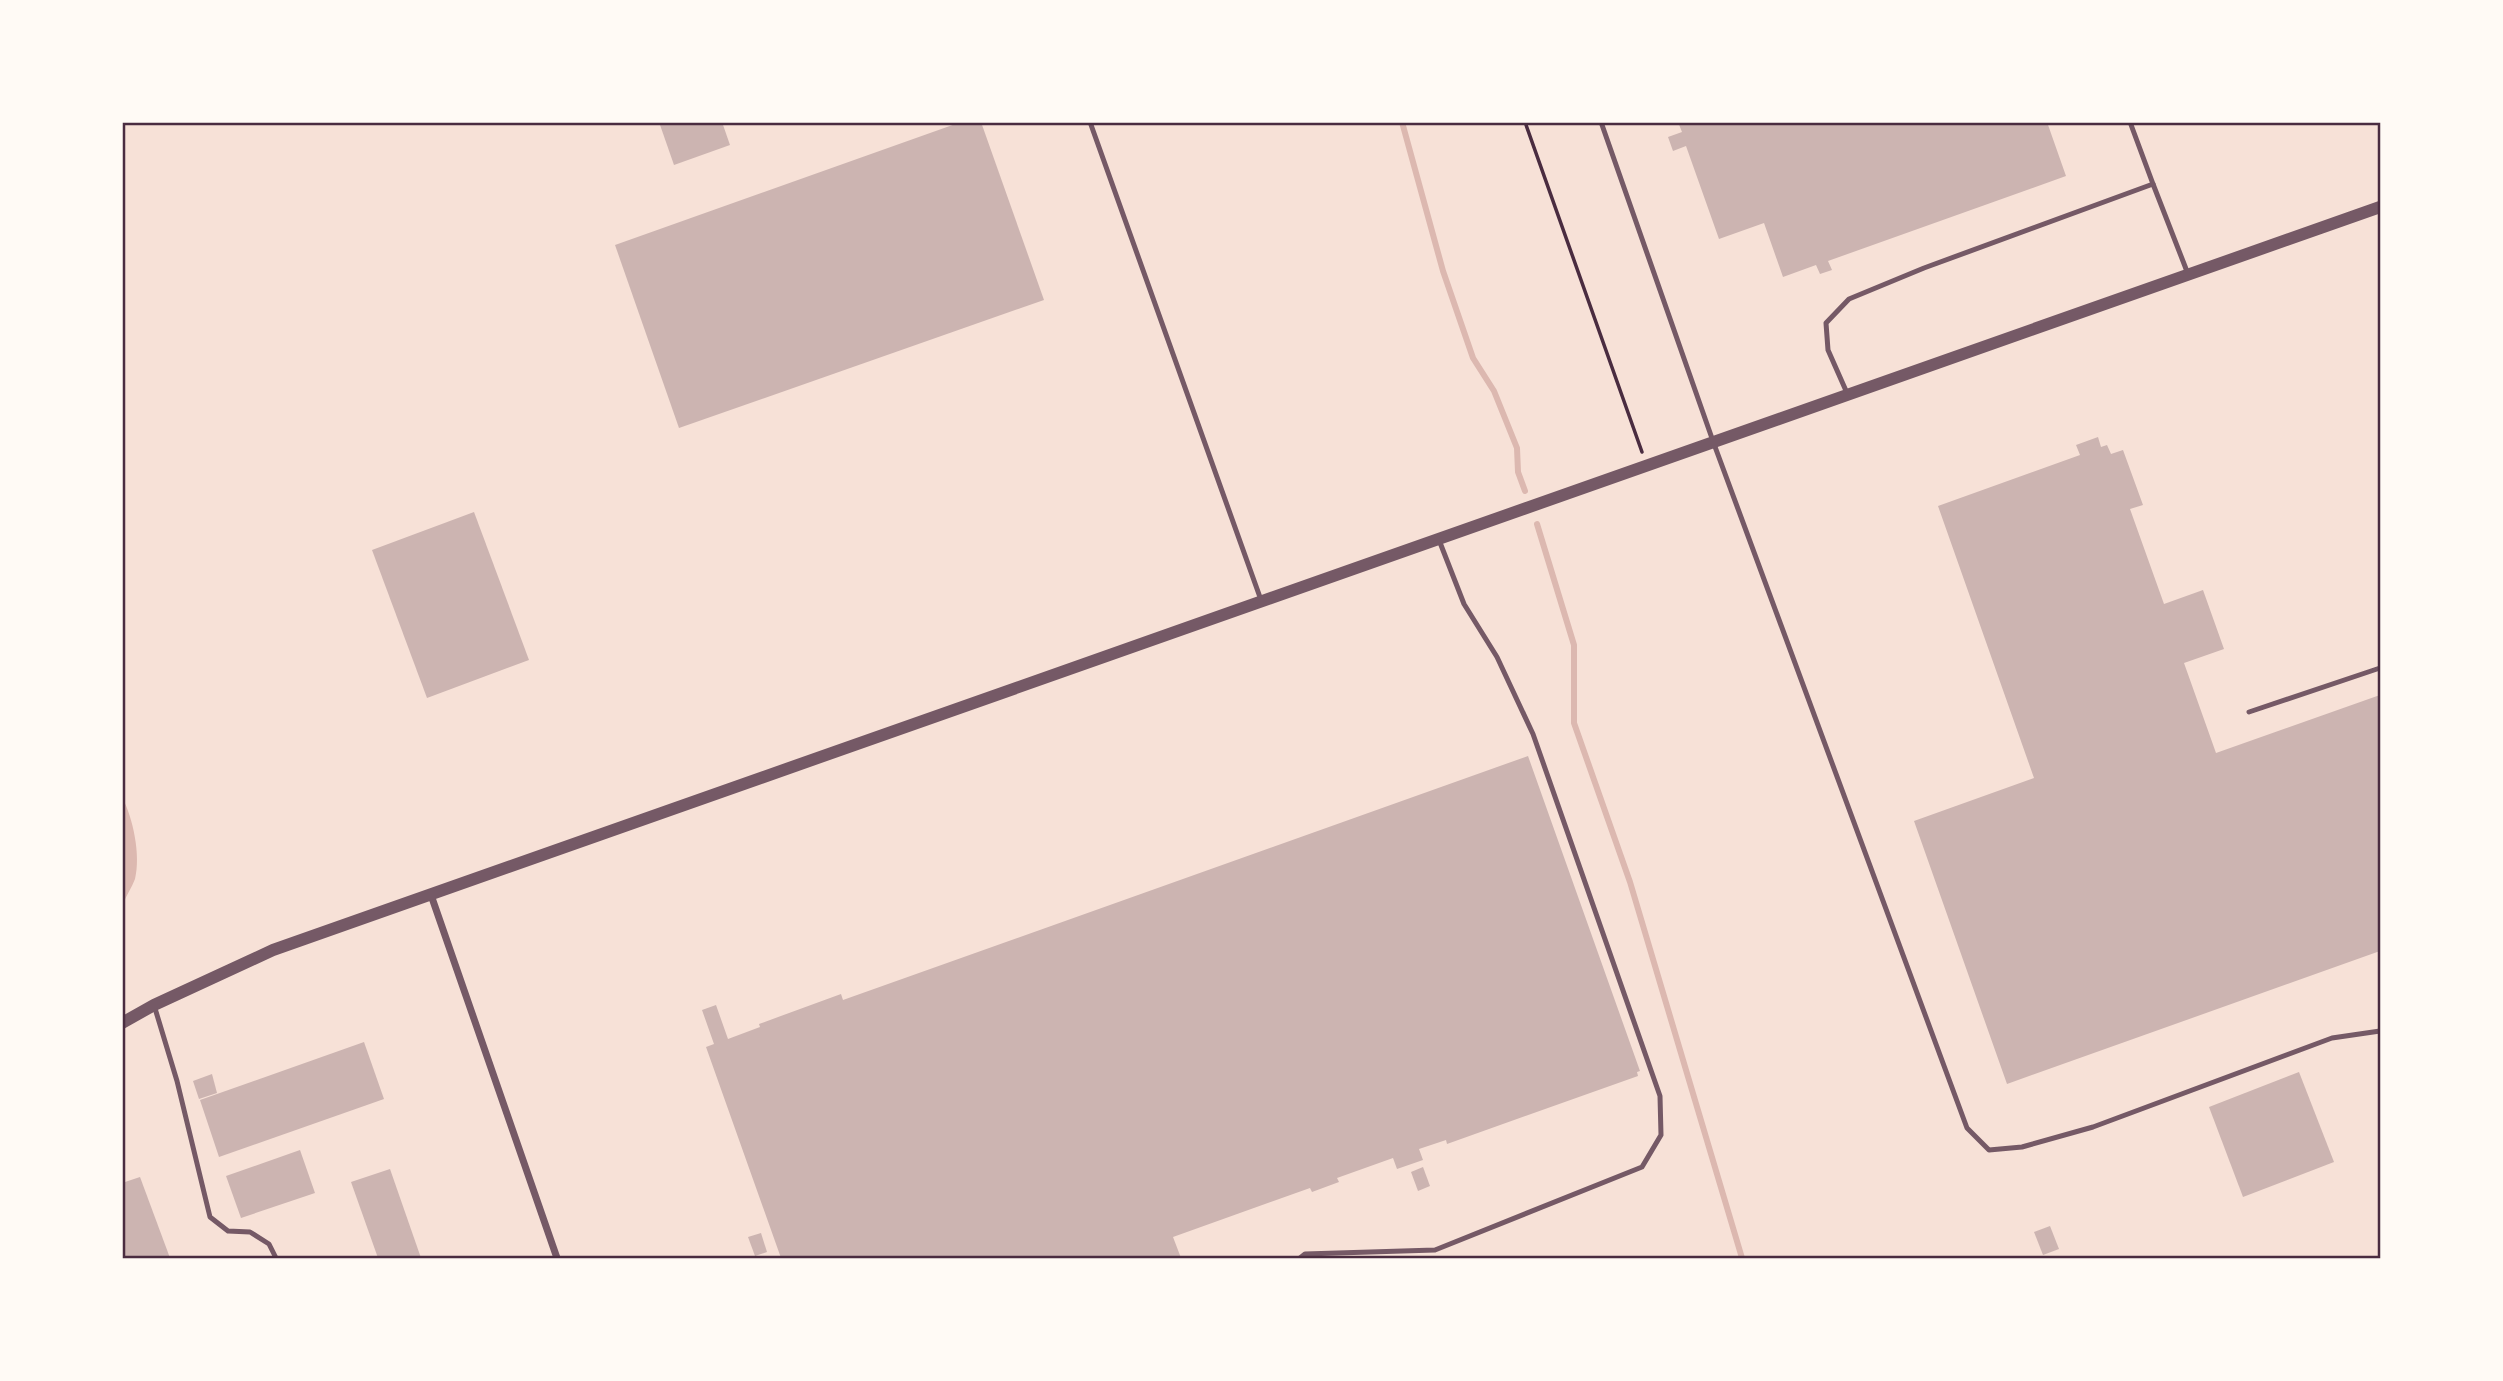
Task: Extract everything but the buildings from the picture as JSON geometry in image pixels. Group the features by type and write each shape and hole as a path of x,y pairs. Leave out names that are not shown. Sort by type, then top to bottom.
{"street":[{"path":"122,1023 154,1005 273,950 2381,207"},
{"path":"431,895 557,1258"}],"lane":[{"path":"1090,122 1262,603"},
{"path":"1601,122 1714,444 1967,1128 1989,1150 2022,1147 2093,1127 2332,1038 2381,1031"},
{"path":"2130,122 2189,275"},
{"path":"1849,396 1828,350 1826,323 1849,299 1924,268 2153,184"},
{"path":"1300,1258 1305,1255 1435,1250 1642,1167 1661,1135 1660,1096 1533,734 1497,657 1464,604 1439,540"},
{"path":"2249,712 2381,667"},
{"path":"154,1005 177,1081 210,1217 228,1231 250,1232 269,1244 276,1258"}],"path":[{"path":"1525,122 1647,467"}],"shaded area":[{"path":"122,797 133,826 137,859 135,879 123,904"}],"waterway":[{"path":"1402,122 1443,271 1473,358 1494,391 1517,448 1518,472 1525,491"},
{"path":"1537,524 1574,645 1574,723 1630,882 1742,1258"}]}
